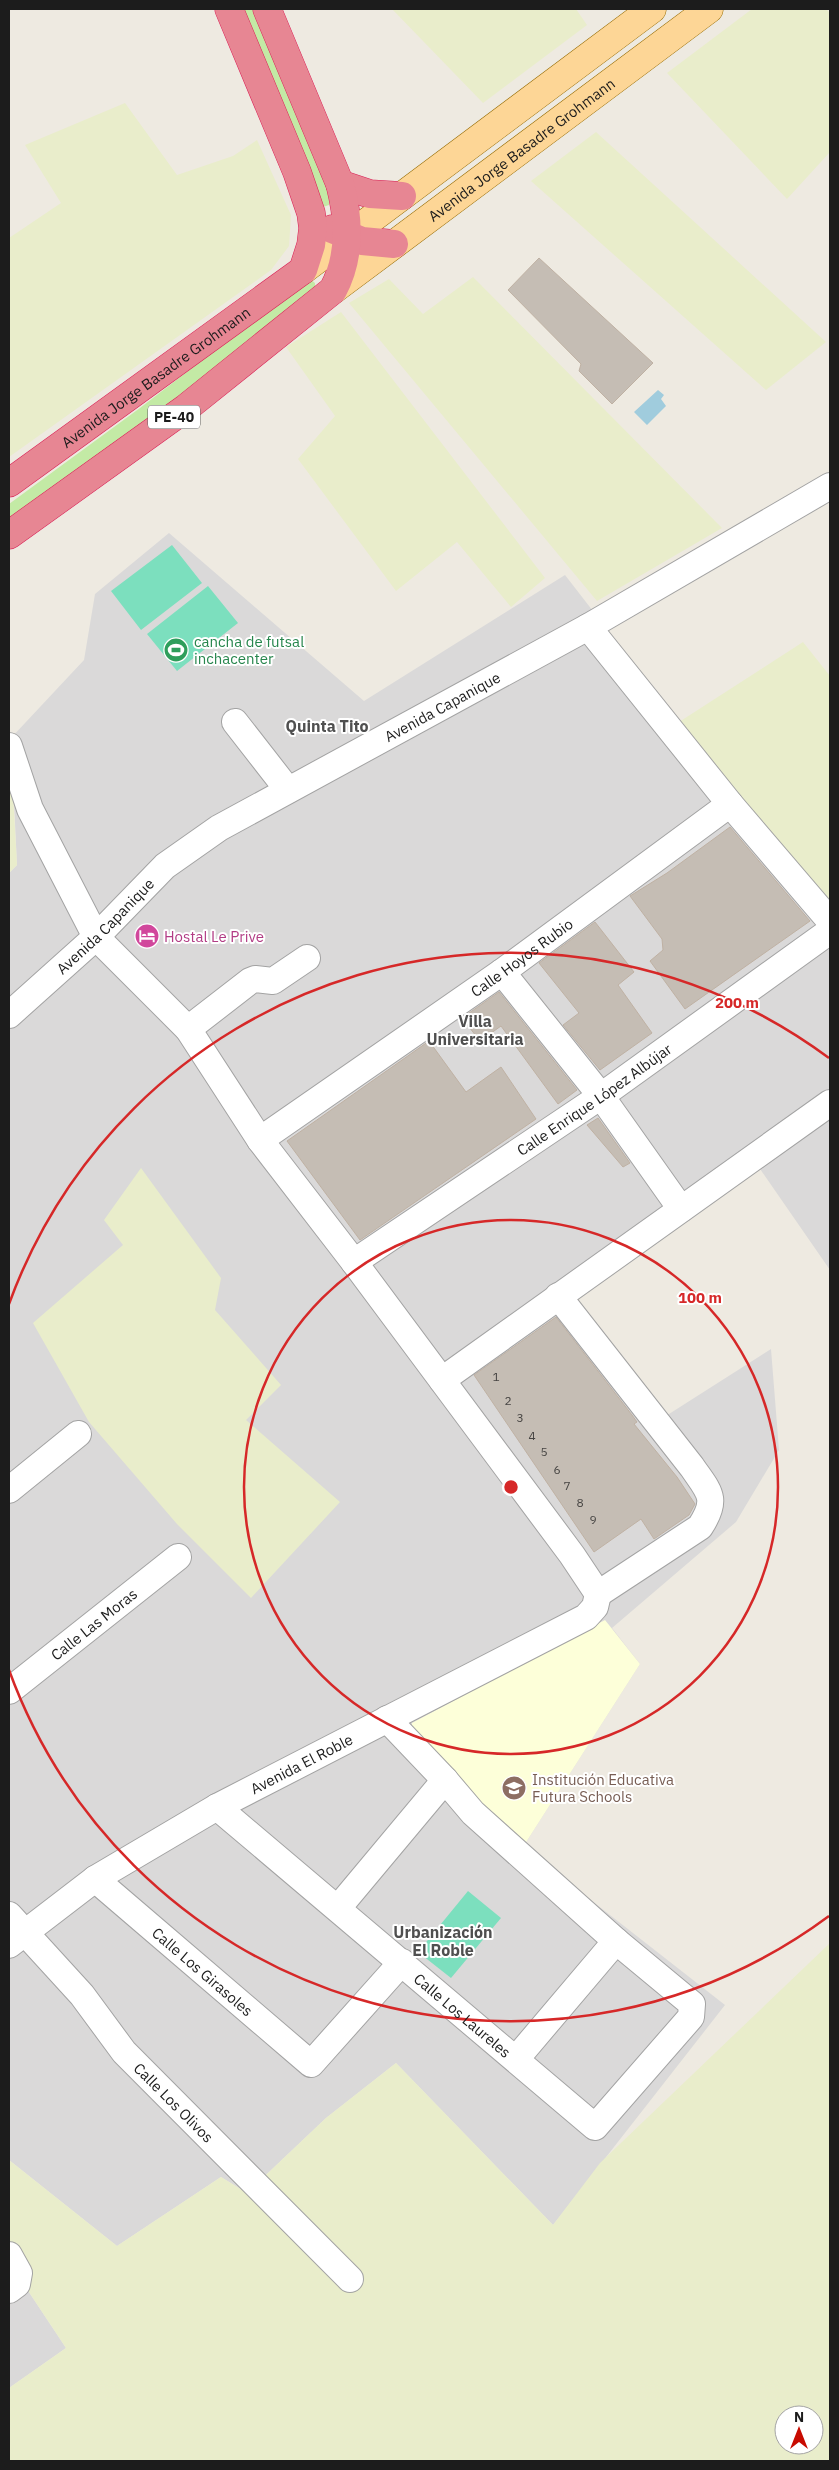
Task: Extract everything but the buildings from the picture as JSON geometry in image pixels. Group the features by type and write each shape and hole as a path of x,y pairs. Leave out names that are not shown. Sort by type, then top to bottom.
{"highway":[{"path":"229,9 297,172 311,213 313,228 311,245 303,270"},
{"name":"Avenida Jorge Basadre Grohmann","path":"9,535 186,408 333,290 344,266 348,236 344,201 340,184 267,9"},
{"path":"340,184 370,194 402,196"},
{"path":"311,213 328,226 348,236 378,244 394,244"},
{"name":"Avenida Jorge Basadre Grohmann","path":"9,483 303,270"}],"main road":[{"name":"Avenida Jorge Basadre Grohmann","path":"303,270 652,9"},
{"name":"Avenida Jorge Basadre Grohmann","path":"333,290 708,9"}],"street":[{"name":"Avenida Capanique","path":"9,1015 96,937 165,866 219,828 588,628 830,486"},
{"path":"588,628 730,804 830,921"},
{"path":"235,722 288,790"},
{"path":"9,746 30,809 96,937 188,1029 260,1140 442,1380 572,1555 598,1594 700,1527 708,1515 712,1501 707,1489 692,1467 558,1296"},
{"name":"Calle Hoyos Rubio","path":"260,1140 502,972 730,804"},
{"name":"Calle Enrique López Albújar","path":"354,1262 601,1096 830,931"},
{"path":"188,1029 250,981 260,979 273,981 307,958"},
{"path":"502,972 601,1096 681,1209"},
{"path":"442,1380 830,1103"},
{"path":"9,1490 78,1434"},
{"name":"Calle Las Moras","path":"9,1691 178,1557"},
{"name":"Avenida El Roble","path":"14,1931 95,1879 217,1807 586,1617 595,1607 598,1594"},
{"path":"387,1719 445,1780 473,1813 616,1941 516,2059"},
{"path":"338,1908 445,1780"},
{"name":"Calle Los Laureles","path":"217,1807 595,2127 691,2017 693,2011 690,2001 616,1941"},
{"name":"Calle Los Girasoles","path":"95,1879 311,2064 402,1962"},
{"name":"Calle Los Olivos","path":"14,1931 82,1995 124,2052 350,2279"},
{"path":"9,2255 19,2273 17,2284 9,2290"}],"shaded area":[{"path":"392,9 576,9 587,25 483,103"},
{"path":"752,9 826,9 830,13 830,152 787,199 667,73"},
{"path":"125,103 177,175 233,156 257,140 291,215 289,246 271,270 9,457 9,238 61,203 25,145"},
{"path":"596,132 826,342 766,390 531,181"},
{"path":"473,277 722,528 597,601 349,303 389,279 423,314"},
{"path":"341,312 545,578 511,607 457,542 396,591 298,459 335,416 286,347"},
{"path":"169,533 364,701 565,575 679,722 830,901 830,1270 758,1166 566,1302 658,1421 771,1349 779,1450 736,1522 612,1628 640,1664 523,1847 725,2005 553,2225 396,2063 326,2118 247,2193 221,2177 117,2246 9,2160 9,873 17,865 11,738 84,660 95,594"},
{"path":"803,642 830,676 830,904 763,826 679,722"},
{"path":"9,781 13,793 17,865 9,873"},
{"path":"141,1168 221,1278 215,1310 281,1385 246,1420 340,1502 251,1598 177,1524 89,1422 33,1323 123,1245 104,1220"},
{"name":"Institución Educativa Futura Schools","path":"605,1620 640,1664 523,1847 412,1729 412,1723"},
{"path":"830,1943 830,2461 9,2461 9,2388 66,2348 9,2262 9,2160 117,2246 221,2177 247,2193 326,2118 396,2063 553,2225 600,2163"},
{"path":"9,2262 66,2348 9,2388"}],"green space":[{"path":"234,9 255,9 329,194 329,205 320,208"},
{"path":"309,278 315,283 315,293 9,526 9,504 140,408"},
{"path":"172,545 202,583 141,630 111,591"},
{"path":"208,586 238,623 177,671 147,634"},
{"path":"468,1891 501,1918 451,1978 418,1952"}],"water":[{"path":"658,390 664,395 661,399 666,406 647,425 634,412"}],"place":[{"name":"cancha de futsal inchacenter","path":"176,650"},
{"name":"Hostal Le Prive","path":"147,936"},
{"name":"Institución Educativa Futura Schools","path":"514,1788"}],"district":[{"name":"Quinta Tito","path":"327,726"},
{"name":"Villa Universitaria","path":"475,1030"},
{"name":"Urbanización El Roble","path":"443,1941"}]}
